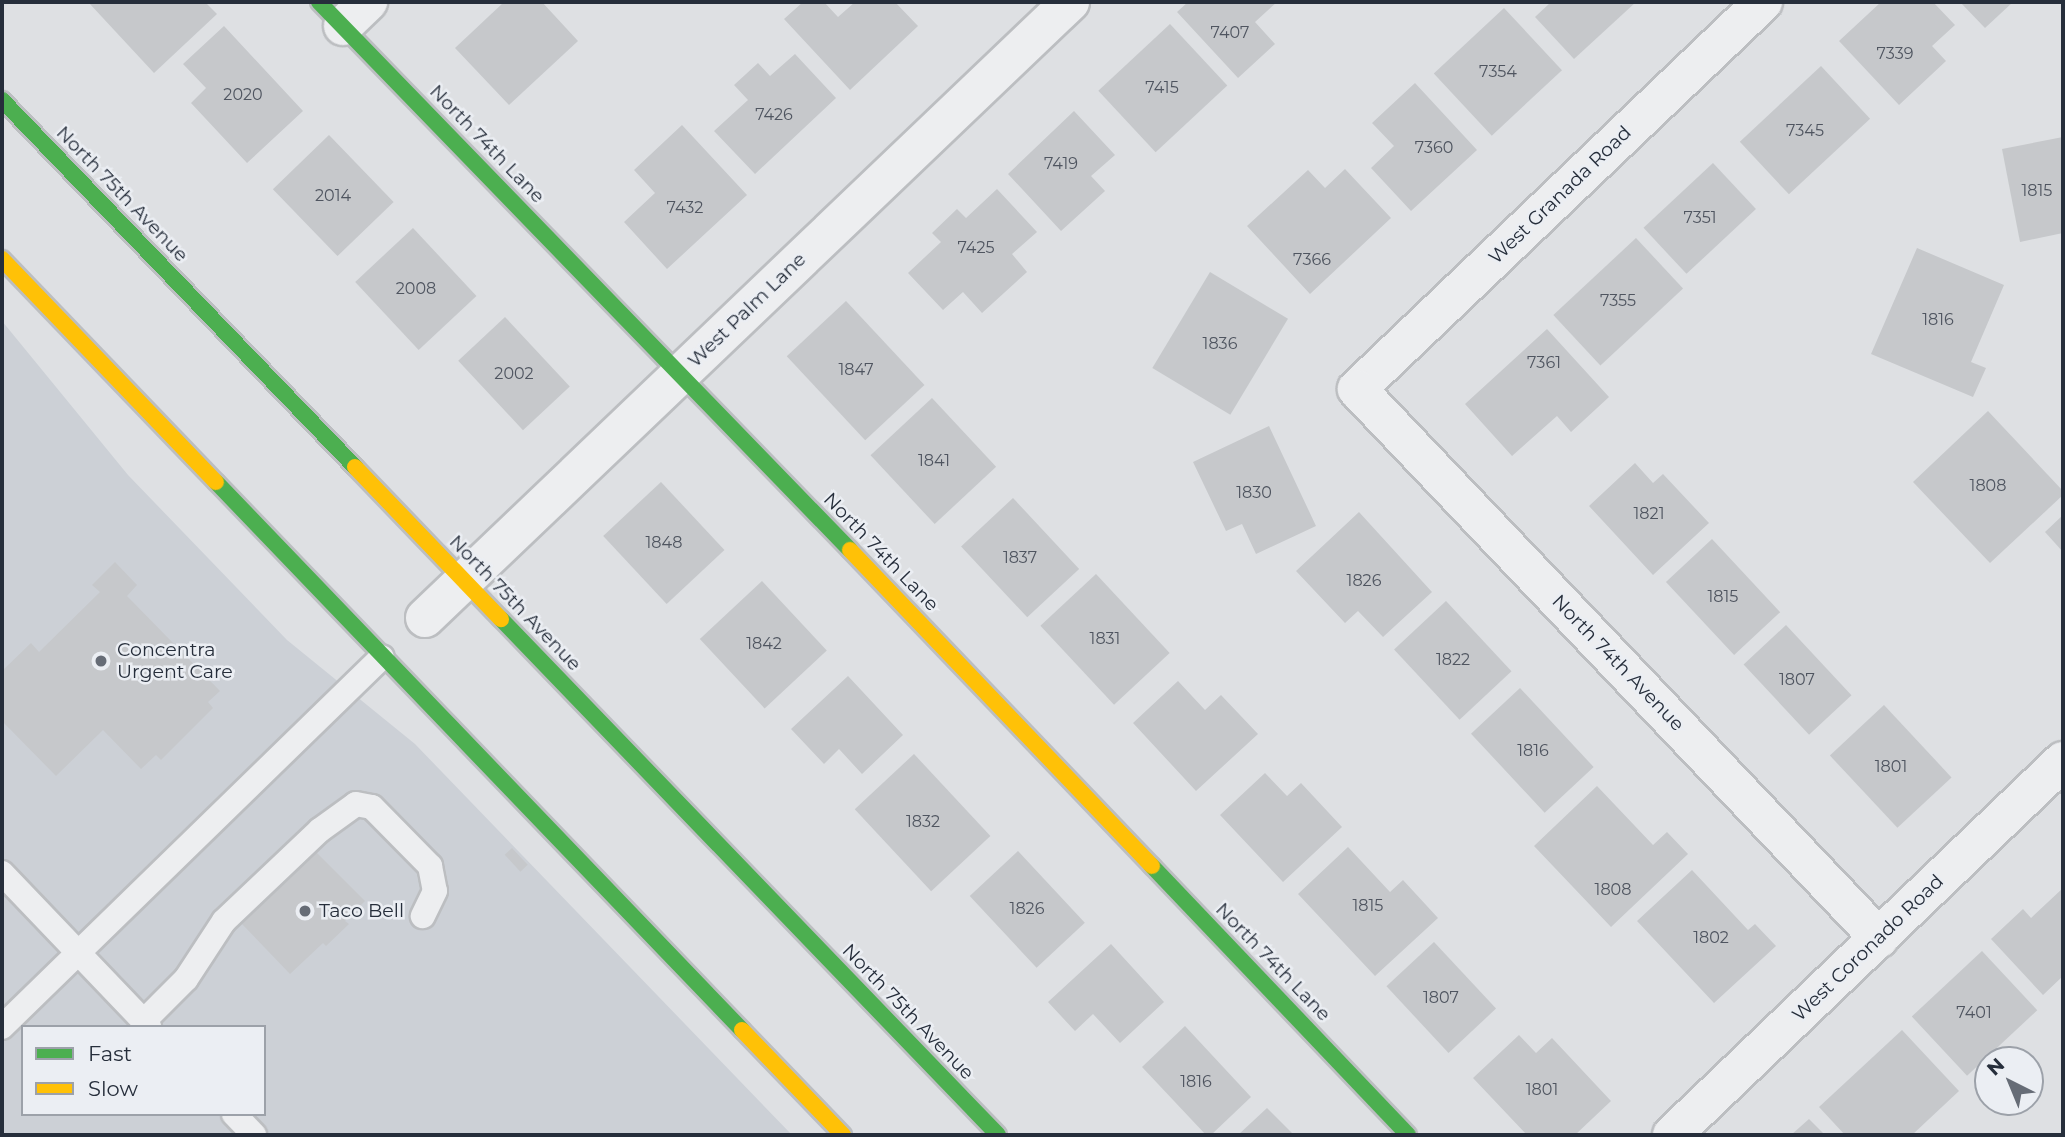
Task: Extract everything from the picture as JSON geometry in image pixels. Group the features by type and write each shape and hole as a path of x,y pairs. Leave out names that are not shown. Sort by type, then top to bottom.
{"main road":[{"name":"North 74th Lane","path":"343,10 681,373 1408,1135"},
{"name":"North 75th Avenue","path":"2,100 998,1135"},
{"path":"2,111 42,142"},
{"path":"2,259 843,1135"}],"street":[{"name":"West Palm Lane","path":"425,618 1070,2"},
{"name":"West Granada Road","path":"1357,389 1763,2"},
{"name":"North 74th Avenue","path":"1357,389 1879,938"},
{"name":"West Coronado Road","path":"1672,1135 2063,761"}],"lane":[{"path":"2,1027 382,657"},
{"path":"2,873 147,1024 186,979 224,921 320,830 356,804 372,807 430,866 435,891 423,916"},
{"path":"236,1116 254,1135"}],"shaded area":[{"path":"2,321 128,475 287,640 415,744 792,1135 2,1135"}],"building":[{"path":"205,2 217,14 154,73 89,3"},
{"path":"504,2 542,2 578,41 509,105 455,48"},
{"path":"803,2 824,2 838,17 855,2 895,2 918,26 850,90 784,19"},
{"path":"1188,2 1277,2 1255,22 1275,44 1238,78 1177,12"},
{"path":"1551,2 1636,2 1574,59 1535,17"},
{"path":"1881,2 1933,2 1955,25 1932,46 1946,61 1899,105 1839,41"},
{"path":"1960,2 2013,2 1985,28"},
{"path":"1504,8 1562,70 1492,136 1434,73"},
{"path":"1170,24 1227,85 1156,152 1098,91"},
{"path":"224,26 303,111 247,163 191,103 206,88 183,64"},
{"path":"795,54 836,98 755,174 714,131 748,100 734,85 758,63 770,76"},
{"path":"1821,66 1870,119 1789,194 1740,142"},
{"path":"1415,83 1477,150 1411,211 1371,168 1394,146 1372,123"},
{"path":"1074,111 1115,155 1091,176 1105,191 1061,231 1008,174"},
{"path":"682,125 747,195 667,269 624,222 655,193 634,170"},
{"path":"329,135 394,202 337,256 273,189"},
{"path":"2063,137 2063,233 2020,242 2002,149"},
{"path":"1713,163 1756,209 1686,274 1644,228"},
{"path":"1345,169 1391,218 1310,294 1247,226 1308,170 1325,188"},
{"path":"997,189 1037,232 1012,254 1027,272 982,313 963,292 943,310 908,273 941,242 932,233 957,209 966,218"},
{"path":"413,228 476,296 419,350 355,282"},
{"path":"1636,238 1683,288 1600,366 1553,315"},
{"path":"1917,248 2004,285 1971,362 1986,368 1973,397 1871,354"},
{"path":"1210,272 1288,319 1230,415 1152,368"},
{"path":"846,301 924,385 865,440 787,356"},
{"path":"505,317 570,386 523,430 458,361"},
{"path":"1547,329 1609,397 1571,432 1557,416 1512,456 1465,404"},
{"path":"932,398 996,467 935,524 871,455"},
{"path":"1988,411 2063,491 2063,495 1990,563 1913,482"},
{"path":"1269,426 1316,526 1256,554 1242,524 1226,531 1193,462"},
{"path":"1635,463 1653,483 1663,474 1709,523 1653,575 1589,506"},
{"path":"661,482 724,550 667,604 603,536"},
{"path":"1013,498 1079,569 1027,617 961,546"},
{"path":"1359,512 1432,592 1383,637 1358,611 1345,623 1296,571"},
{"path":"2063,515 2063,552 2045,532"},
{"path":"1712,539 1780,612 1734,655 1666,582"},
{"name":"Concentra Urgent Care","path":"115,562 137,585 127,596 220,691 208,702 213,708 161,760 156,755 141,769 103,730 56,776 2,721 2,671 31,643 39,652 100,592 92,585"},
{"path":"1096,574 1170,653 1114,705 1040,626"},
{"path":"762,581 827,650 765,708 700,639"},
{"path":"1446,601 1511,671 1460,720 1394,649"},
{"path":"1786,625 1851,695 1809,735 1744,665"},
{"path":"848,676 903,735 862,774 839,749 824,764 791,729"},
{"path":"1178,681 1205,710 1221,695 1258,734 1196,791 1133,723"},
{"path":"1520,688 1594,767 1545,813 1471,734"},
{"path":"1884,705 1952,777 1897,828 1830,755"},
{"path":"914,754 990,836 931,891 855,809"},
{"path":"1265,773 1287,796 1301,783 1342,827 1283,882 1220,815"},
{"path":"1597,786 1653,845 1667,832 1688,854 1611,927 1534,846"},
{"path":"1348,847 1390,892 1403,880 1438,918 1375,976 1298,894"},
{"path":"512,848 528,865 520,872 505,855"},
{"path":"1018,851 1085,923 1037,968 970,896"},
{"name":"Taco Bell","path":"316,852 365,901 345,921 349,924 326,946 323,943 290,974 242,924 287,876 289,878"},
{"path":"1692,870 1748,930 1755,924 1776,946 1714,1003 1637,921"},
{"path":"2063,888 2063,976 2043,995 1991,939 2023,909 2031,918"},
{"path":"1434,942 1496,1009 1449,1053 1386,986"},
{"path":"1111,944 1164,1002 1120,1043 1093,1014 1075,1031 1048,1002"},
{"path":"1982,951 2037,1010 1999,1046 1974,1046 1974,1069 1967,1076 1912,1016"},
{"path":"1185,1026 1251,1097 1211,1135 1206,1135 1142,1067"},
{"path":"1902,1030 1959,1091 1912,1135 1845,1135 1819,1107"},
{"path":"1519,1035 1536,1053 1552,1038 1611,1101 1575,1135 1527,1135 1473,1078"},
{"path":"1267,1108 1294,1135 1238,1135"},
{"path":"1809,1119 1825,1135 1791,1135"}],"traffic: fast":[{"path":"319,2 850,550"},
{"path":"2,100 355,467"},
{"path":"216,482 742,1030"},
{"path":"501,619 998,1135"},
{"path":"1152,866 1408,1135"}],"traffic: slow":[{"path":"2,259 216,482"},
{"path":"355,467 501,619"},
{"path":"850,550 1152,866"},
{"path":"742,1030 843,1135"}],"place":[{"name":"Concentra Urgent Care","path":"101,661"},
{"name":"Taco Bell","path":"305,911"}]}
